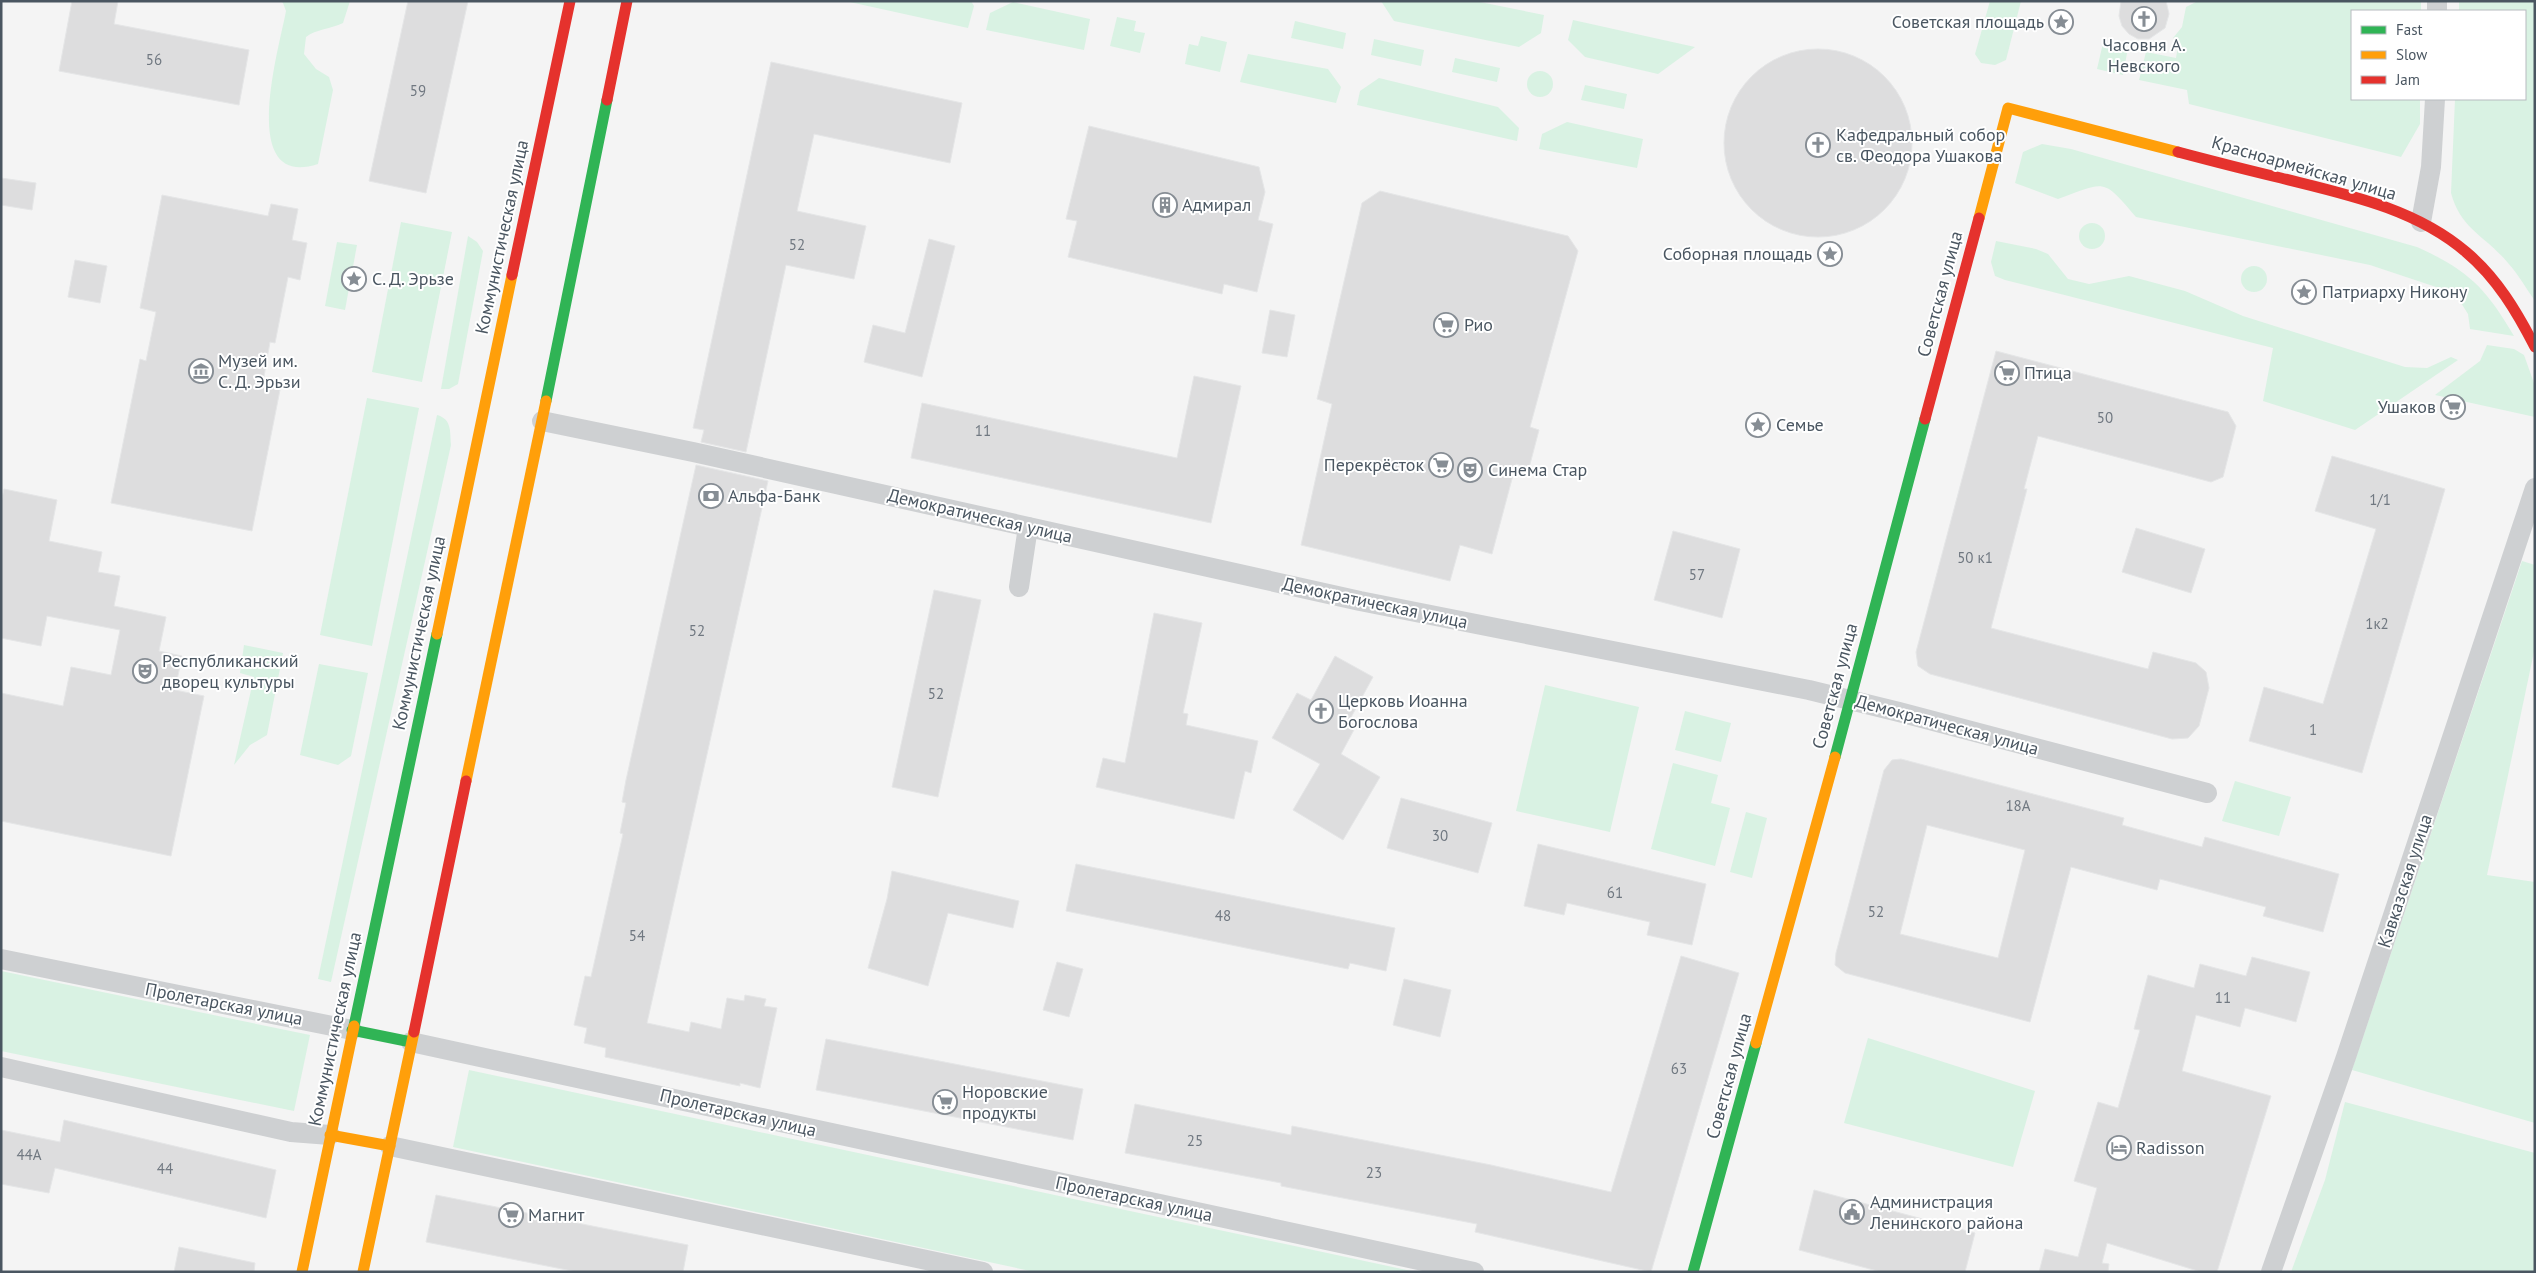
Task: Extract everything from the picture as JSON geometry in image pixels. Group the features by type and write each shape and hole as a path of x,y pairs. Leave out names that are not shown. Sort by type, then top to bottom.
{"main road":[{"name":"Коммунистическая улица","path":"302,1272 570,1"},
{"path":"363,1272 542,421 627,1"},
{"name":"Красноармейская улица","path":"2008,108 2358,199 2421,222 2452,241 2477,261 2498,283 2519,314 2535,347"},
{"name":"Советская улица","path":"1693,1272 1850,700 2008,108"},
{"name":"Пролетарская улица","path":"352,1030 411,1042"},
{"path":"330,1135 390,1146"}],"street":[{"path":"2421,222 2431,167 2435,100"},
{"name":"Демократическая улица","path":"542,421 693,452 1360,601 1850,700 2207,794"},
{"name":"Кавказская улица","path":"2271,1272 2346,1057 2535,488"},
{"path":"1018,587 1028,527"},
{"name":"Пролетарская улица","path":"1,959 352,1030"},
{"name":"Пролетарская улица","path":"411,1042 1474,1272"},
{"path":"1,1067 291,1132 330,1135"},
{"path":"390,1146 983,1272"}],"green space":[{"path":"281,1 350,1 343,23 314,32 306,37 304,54 316,69 329,77 333,90 318,164 293,166 278,156 270,137 269,112 272,83 286,11"},
{"path":"845,1 971,1 974,6 968,28"},
{"path":"1381,1 1475,1 1544,15 1541,33 1519,47 1394,21"},
{"path":"1990,1 2021,1 2006,60 1995,65 1981,63 1975,54"},
{"path":"2198,1 2421,1 2421,10 2351,10 2351,100 2420,100 2420,124 2401,157 2189,104 2187,90 2139,80 2146,52 2176,58 2179,40 2173,38 2182,27 2186,7"},
{"path":"2459,1 2535,1 2535,301 2508,263 2461,216 2455,206 2451,193 2455,100 2526,100 2526,10 2459,10"},
{"path":"1013,2 1090,19 1084,50 986,30 990,13"},
{"path":"1117,17 1136,21 1134,31 1145,33 1140,53 1110,46"},
{"path":"1573,20 1695,47 1658,74 1585,57 1568,40"},
{"path":"1295,21 1346,33 1343,49 1291,38"},
{"path":"1201,36 1227,42 1220,72 1185,64 1189,44 1198,46"},
{"path":"1374,39 1424,50 1421,66 1371,55"},
{"path":"2103,43 2128,48 2123,75 2097,69"},
{"path":"1248,54 1328,69 1341,87 1336,103 1240,82"},
{"path":"1455,58 1500,68 1497,82 1452,72"},
{"path":"1540,71 1550,74 1553,84 1550,94 1540,97 1530,94 1527,84 1530,74"},
{"path":"1379,78 1498,107 1519,128 1517,141 1357,105 1360,91"},
{"path":"1585,85 1627,94 1624,109 1581,100"},
{"path":"1567,122 1643,139 1637,168 1539,149 1542,134"},
{"path":"2042,144 2071,149 2417,247 2450,264 2474,282 2494,305 2514,336 2470,329 2468,314 2456,295 2370,265 2136,217 2116,195 2109,189 2102,187 2086,189 2058,199 2015,183 2023,152"},
{"path":"401,222 452,232 422,382 372,372"},
{"path":"2092,223 2102,226 2105,236 2102,246 2092,249 2082,246 2079,236 2082,226"},
{"path":"468,236 477,242 483,251 458,384 449,389 441,389"},
{"path":"1996,241 2036,249 2048,254 2068,279 2089,284 2129,276 2185,291 2243,316 2405,367 2427,368 2451,357 2458,360 2355,430 2263,401 2273,348 2005,280 1995,276 1991,262"},
{"path":"337,242 357,245 345,310 325,306"},
{"path":"2254,266 2264,269 2267,279 2264,289 2254,292 2244,289 2241,279 2244,269"},
{"path":"2487,345 2514,349 2524,355 2535,386 2535,417 2435,395 2480,361"},
{"path":"367,398 419,408 372,646 320,635"},
{"path":"437,415 448,423 451,445 331,982 318,979"},
{"path":"2522,561 2535,565 2535,647 2487,875 2535,882 2535,1123 2352,1070"},
{"path":"244,645 283,653 267,735 250,745 234,765 254,677 240,673"},
{"path":"319,664 368,673 351,756 338,765 300,755"},
{"path":"1545,685 1639,707 1610,832 1516,811"},
{"path":"1685,711 1731,723 1721,762 1675,750"},
{"path":"1673,763 1718,775 1711,803 1730,808 1715,866 1651,849"},
{"path":"2235,781 2291,797 2279,836 2222,821"},
{"path":"1746,812 1767,818 1752,878 1730,872"},
{"path":"1,971 310,1035 294,1111 1,1051"},
{"path":"1868,1038 2035,1091 2013,1167 1844,1123"},
{"path":"469,1070 1416,1272 1035,1272 453,1147"},
{"path":"2345,1102 2535,1153 2535,1272 2291,1272 2325,1180"}],"building":[{"path":"72,1 118,1 114,24 249,50 239,105 59,71"},
{"path":"408,1 468,1 426,193 369,181"},
{"name":"Часовня А. Невского","path":"2121,1 2166,1 2169,14 2165,28 2149,39 2138,39 2129,34 2122,26 2119,16"},
{"name":"Кафедральный собор св. Феодора Ушакова","path":"1809,49 1827,49 1854,56 1885,76 1905,107 1912,134 1912,152 1905,179 1885,210 1854,230 1827,237 1809,237 1791,233 1774,226 1758,216 1745,203 1735,187 1728,170 1724,152 1724,134 1728,116 1735,99 1745,83 1758,70 1774,60 1791,53"},
{"path":"771,62 962,103 950,163 814,134 797,211 866,226 854,279 786,265 746,452 701,442 704,430 693,428"},
{"name":"Адмирал","path":"1089,126 1259,167 1265,192 1258,220 1273,224 1257,292 1224,284 1222,294 1068,257 1077,221 1066,219"},
{"path":"1,178 36,183 32,210 1,205"},
{"name":"Рио","path":"1380,191 1568,236 1578,251 1530,427 1539,430 1529,468 1516,464 1492,554 1460,545 1450,581 1301,545 1332,404 1317,399 1362,203"},
{"name":"Музей им. С. Д. Эрьзи","path":"162,195 268,216 271,204 298,209 292,240 307,243 300,280 288,277 275,343 270,342 263,382 281,385 252,531 111,503 140,359 146,361 156,312 140,308"},
{"path":"929,239 955,246 922,377 864,362 873,325 905,333"},
{"path":"75,260 107,266 100,303 68,297"},
{"path":"1270,310 1295,315 1287,357 1262,353"},
{"path":"1996,351 2228,412 2236,426 2223,477 2211,482 2038,436 2024,489 2027,489 1991,628 2148,669 2153,652 2196,663 2206,672 2209,688 2199,726 2188,738 2172,739 1930,674 1918,666 1916,652"},
{"path":"1194,376 1241,386 1211,523 911,458 922,403 1177,458"},
{"path":"2332,456 2445,489 2362,773 2249,741 2264,687 2323,704 2376,529 2315,511"},
{"path":"696,465 768,481 647,1023 689,1032 691,1022 721,1029 727,998 744,1001 745,995 766,999 764,1006 777,1008 760,1088 740,1083 740,1086 605,1057 606,1048 584,1043 587,1028 574,1025 585,976 591,977 623,834 620,833 626,803 622,802 626,780"},
{"name":"Республиканский дворец культуры","path":"4,489 57,500 49,541 102,552 98,572 120,576 114,606 166,617 159,651 182,656 175,690 204,696 171,856 1,821 1,693 63,706 71,667 111,675 120,630 47,616 41,646 1,638 1,503"},
{"path":"2136,528 2205,549 2191,593 2122,572"},
{"path":"1673,531 1740,549 1722,618 1654,600"},
{"path":"934,590 981,600 938,797 892,787"},
{"path":"1154,613 1202,623 1183,713 1188,714 1186,725 1258,741 1251,773 1245,771 1234,819 1096,787 1103,758 1125,763"},
{"path":"1335,656 1373,677 1349,721 1356,726 1341,754 1380,777 1343,840 1293,810 1320,764 1272,738 1297,693 1311,700"},
{"path":"1901,759 2124,818 2122,825 2202,847 2205,837 2339,874 2323,932 2263,916 2266,907 2160,879 2157,890 2071,867 2030,1022 1845,973 1835,965 1836,953 1884,770 1892,760","holes":["1927,825 2025,850 1998,958 1900,934"]},
{"path":"1401,798 1492,823 1478,873 1387,848"},
{"path":"1538,844 1706,884 1692,945 1647,935 1650,922 1567,903 1564,915 1524,906"},
{"path":"1076,864 1395,928 1386,971 1350,963 1348,969 1066,911"},
{"path":"892,871 1019,901 1013,928 948,913 928,986 868,968 887,899"},
{"path":"1681,956 1739,973 1651,1272 1475,1232 1477,1224 1281,1186 1281,1183 1125,1153 1135,1104 1291,1135 1292,1126 1491,1165 1611,1192"},
{"path":"2252,957 2310,972 2296,1022 2245,1008 2240,1027 2196,1015 2182,1071 2271,1096 2217,1272 2201,1272 2107,1243 2102,1263 2109,1264 2108,1272 2039,1272 2045,1249 2078,1257 2097,1188 2074,1181 2098,1102 2118,1108 2140,1030 2134,1029 2148,975 2194,988 2200,964 2246,976"},
{"path":"1057,962 1083,969 1069,1017 1043,1010"},
{"path":"1404,979 1451,990 1440,1037 1393,1025"},
{"path":"826,1039 1083,1089 1073,1140 816,1090"},
{"path":"64,1120 276,1170 266,1218 55,1168 49,1193 1,1184 1,1130 60,1142"},
{"name":"Администрация Ленинского района","path":"1814,1190 1975,1233 1965,1272 1881,1272 1799,1250"},
{"path":"436,1195 688,1245 683,1272 577,1272 426,1242"},
{"path":"179,1247 255,1263 254,1272 174,1272"}],"traffic: fast":[{"path":"546,401 607,100"},
{"path":"1835,757 1925,419"},
{"path":"354,1026 437,634"},
{"path":"352,1030 411,1042"},
{"path":"1693,1272 1756,1043"}],"traffic: slow":[{"path":"1979,218 2008,108 2178,152"},
{"path":"437,634 512,275"},
{"path":"466,781 546,401"},
{"path":"1756,1043 1835,757"},
{"path":"302,1272 354,1026"},
{"path":"363,1272 414,1032"},
{"path":"330,1135 390,1146"}],"traffic: jam":[{"path":"512,275 570,1"},
{"path":"607,100 627,1"},
{"path":"2178,152 2330,190 2378,204 2425,224 2466,252 2497,284 2535,347"},
{"path":"1925,419 1979,218"},
{"path":"414,1032 466,781"}],"place":[{"name":"Часовня А. Невского","path":"2144,19"},
{"name":"Советская площадь","path":"2061,22"},
{"name":"Кафедральный собор св. Феодора Ушакова","path":"1818,145"},
{"name":"Адмирал","path":"1165,205"},
{"name":"Соборная площадь","path":"1830,254"},
{"name":"С. Д. Эрьзе","path":"354,279"},
{"name":"Патриарху Никону","path":"2304,292"},
{"name":"Рио","path":"1446,325"},
{"name":"Музей им. С. Д. Эрьзи","path":"201,371"},
{"name":"Птица","path":"2007,373"},
{"name":"Ушаков","path":"2453,407"},
{"name":"Семье","path":"1758,425"},
{"name":"Перекрёсток","path":"1441,465"},
{"name":"Синема Стар","path":"1470,470"},
{"name":"Альфа-Банк","path":"711,496"},
{"name":"Республиканский дворец культуры","path":"145,671"},
{"name":"Церковь Иоанна Богослова","path":"1321,711"},
{"name":"Норовские продукты","path":"945,1102"},
{"name":"Radisson","path":"2119,1148"},
{"name":"Администрация Ленинского района","path":"1852,1212"},
{"name":"Магнит","path":"511,1215"}]}
